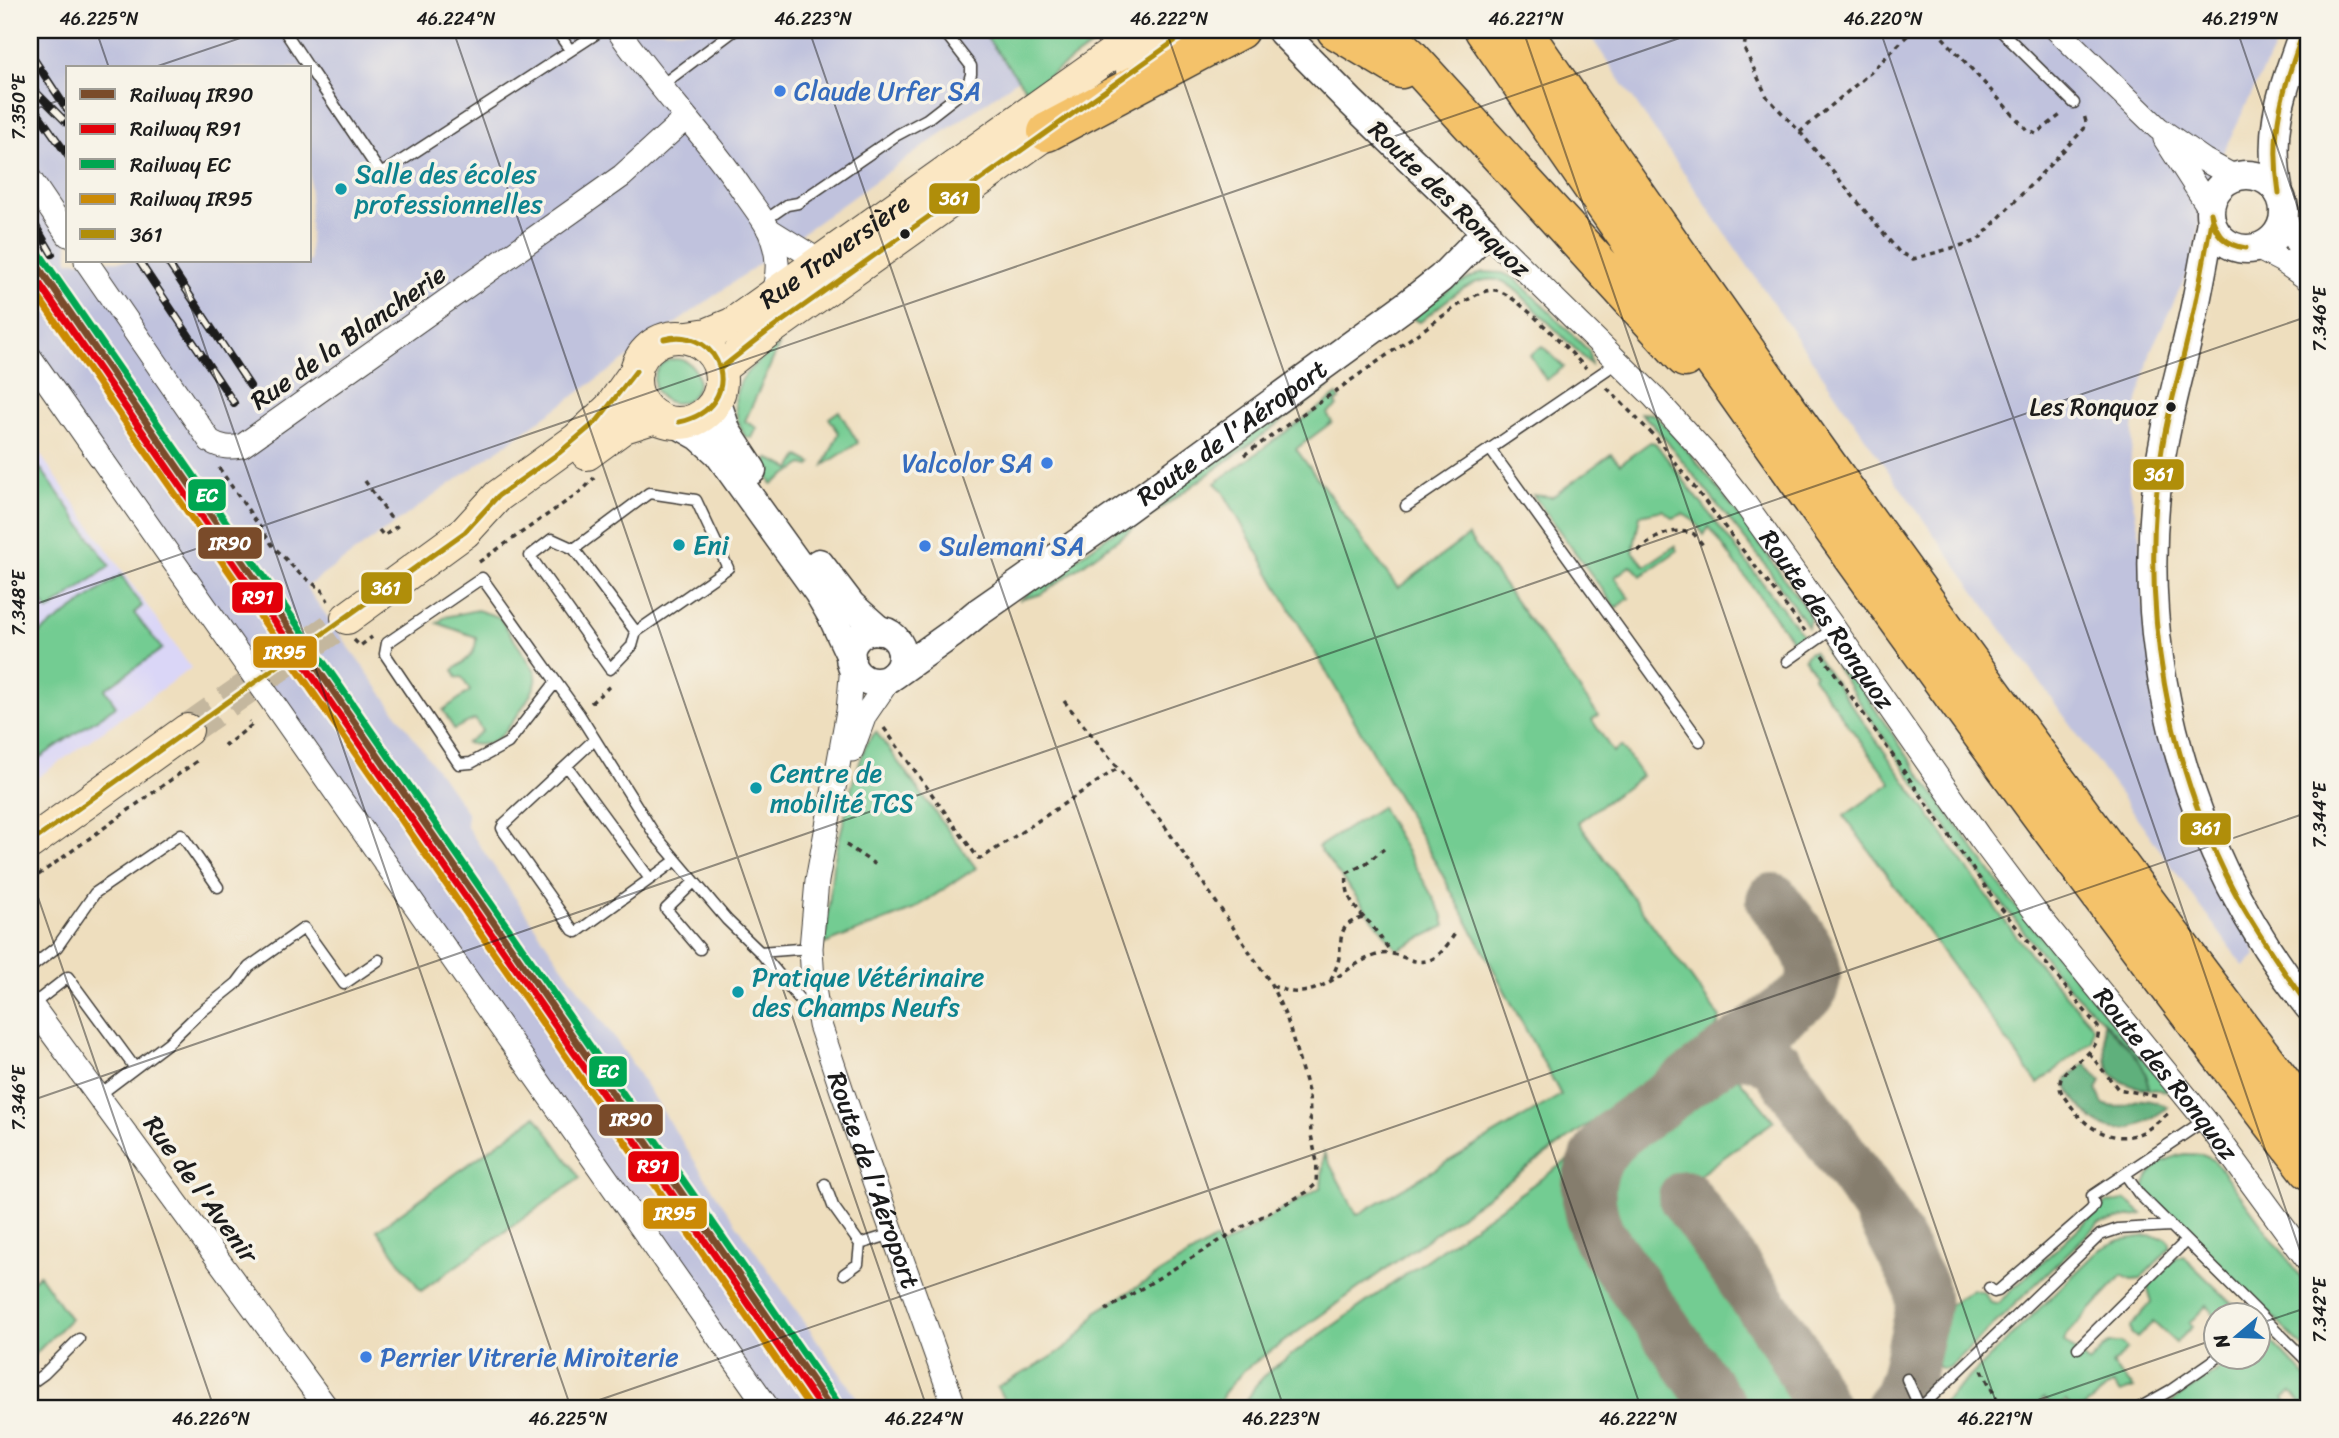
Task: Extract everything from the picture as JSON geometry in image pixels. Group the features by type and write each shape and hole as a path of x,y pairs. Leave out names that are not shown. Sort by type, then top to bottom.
{"highway":[{"path":"1047,132 1239,30"},
{"path":"1336,30 1398,66 1459,112"},
{"path":"1381,30 1409,56 1655,323 1835,532"},
{"path":"1484,30 1662,289 1835,532 2044,819 2309,1170"},
{"path":"1522,30 1839,484 2118,864 2309,1118"}],"main road":[{"name":"Rue Traversière","path":"688,338 708,334 732,324 1145,30"},
{"name":"Rue Traversière","path":"718,385 767,332 1190,30"},
{"path":"344,622 465,531 498,496 568,446 597,421 610,408 636,371 642,356 653,345 673,337 688,338 709,349 718,385 708,412 698,418 638,421 613,434 516,507 465,531"},
{"path":"636,371 640,399 666,420"},
{"path":"30,844 187,730"}],"street":[{"path":"2057,30 2158,128 2204,160 2235,176 2260,177 2274,187 2292,235 2309,264"},
{"path":"2190,328 2219,273 2249,248 2275,236 2281,204 2274,162 2277,113 2304,30"},
{"path":"618,31 659,87 729,170 766,225 776,254 778,278 771,297"},
{"name":"Route des Ronquoz","path":"1282,32 1653,396 1706,454 1834,628 1980,838 2198,1125 2309,1262"},
{"path":"2277,113 2264,137 2235,176 2217,189 2190,328 2169,410 2155,500 2153,589 2165,699 2186,778 2215,853 2258,933 2287,979 2309,1007"},
{"name":"Rue de la Blancherie","path":"87,262 211,441 229,448 242,446 622,176 686,118"},
{"path":"2158,128 2211,215 2220,237 2235,246 2249,248 2282,261 2309,280"},
{"path":"30,179 66,231"},
{"path":"766,225 821,262"},
{"name":"Route de l'Aéroport","path":"832,802 865,715 893,676 968,619 1125,510 1408,304 1441,278 1486,232"},
{"path":"30,357 768,1408"},
{"path":"718,385 727,432 750,467 845,597 867,621 884,632 900,645 902,652 899,668 893,676 884,681 869,681 862,677 852,661 855,642 859,637 873,631 884,632"},
{"name":"Route de l'Aéroport","path":"666,420 699,436 718,453 818,592 852,661 848,711 817,881 811,948 813,982 820,1025 955,1408"},
{"name":"Route de l'Aéroport","path":"884,632 934,632 968,619"},
{"name":"Rue de l'Avenir","path":"31,1004 327,1408"}],"lane":[{"path":"284,30 307,66"},
{"path":"556,30 570,50"},
{"path":"659,87 735,30"},
{"path":"766,225 787,205 799,203 897,135 927,118 967,88 971,66 943,30"},
{"path":"2000,30 2074,103"},
{"path":"312,73 381,174 570,50 618,31"},
{"path":"1406,506 1618,362"},
{"path":"1490,449 1700,741"},
{"path":"574,549 649,493 696,500 729,568 636,632 632,646 610,669 530,556 552,539 574,549 636,632"},
{"path":"555,683 508,743 471,763 459,764 384,649 387,643 482,578 555,683 594,740 655,835 694,882 798,995 820,1025"},
{"path":"1787,661 1834,628"},
{"path":"594,740 502,828 573,930 580,930 676,861"},
{"path":"567,766 650,879"},
{"path":"30,968 57,947 96,893 181,834 218,887"},
{"path":"694,882 666,909 700,949"},
{"path":"98,1096 168,1044 196,1016 237,983 249,967 304,928 344,984 379,960"},
{"path":"760,952 811,948"},
{"path":"31,1004 68,977 135,1068"},
{"path":"1989,1288 1994,1292 1998,1291 2091,1210 2094,1205 2092,1196 2198,1125"},
{"path":"2121,1177 2249,1302"},
{"path":"825,1184 833,1206 860,1244 858,1264 844,1274"},
{"path":"1907,1379 1920,1408 2100,1234 2118,1229 2170,1226"},
{"path":"860,1244 892,1234"},
{"path":"2078,1348 2186,1241"},
{"path":"2272,1325 2309,1363"},
{"path":"30,1384 44,1374 79,1339"},
{"path":"2138,1408 2171,1390 2202,1368"}],"path":[{"path":"1747,30 1744,48 1767,97 1800,132 1899,252 1913,259 1977,241 2084,129 2086,122 2074,103 2036,134 2027,131 1936,30"},
{"path":"1800,132 1870,73 1913,30"},
{"path":"1336,391 1460,304 1485,291 1496,290 1513,298 1657,439 1813,642 1996,902 2098,1027 2098,1041 2089,1053 2065,1073 2060,1087 2084,1122 2103,1133 2127,1137 2144,1132 2171,1111"},
{"path":"474,566 583,490 597,472"},
{"path":"365,481 392,520"},
{"path":"232,485 273,546 300,575 323,590 360,646 382,630"},
{"path":"379,530 383,536 400,524 399,522"},
{"path":"1638,551 1662,534 1674,531 1694,534 1703,545"},
{"path":"1065,701 1164,825 1271,986 1287,1019 1309,1095 1311,1135 1317,1162 1316,1184 1307,1192 1239,1229 1106,1310"},
{"path":"224,743 226,745 252,725 249,721"},
{"path":"879,723 897,743 978,858 1118,768"},
{"path":"30,881 197,761"},
{"path":"826,832 876,865"},
{"path":"1384,849 1365,864 1347,873 1346,890 1350,902 1370,923 1391,952 1416,963 1430,960 1440,955 1457,931"},
{"path":"1330,981 1339,960 1342,934 1346,925 1353,920 1364,918"},
{"path":"1271,986 1294,992 1312,990 1366,957 1391,952"},
{"path":"2089,1053 2118,1089 2167,1098 2198,1125"},
{"path":"1975,1354 2001,1408"}],"shaded area":[{"path":"30,30 1087,30 306,587 467,812 467,827 626,1054 717,1196 864,1408 768,1408 30,357"},
{"path":"1586,30 2283,30 2209,181 2189,270 2151,350 2134,418 2129,482 2140,537 2143,608 2256,955 2244,967 1882,462"},
{"path":"30,440 191,668 30,783"}],"green space":[{"path":"981,30 1114,30 1027,91"},
{"path":"1482,272 1503,273 1516,279 1589,351 1591,365 1519,293 1506,283 1495,280 1471,285 1420,322 1413,319 1416,313 1454,286"},
{"path":"779,346 745,421 757,428 752,438 745,437 735,408 740,384 755,364"},
{"path":"1542,346 1564,367 1546,380 1530,355"},
{"path":"676,359 691,366 698,381 691,396 676,403 661,396 654,381 661,366"},
{"path":"1314,388 1328,388 1042,594 1019,600"},
{"path":"1337,395 1340,399 1335,403 1337,406 1327,414 1332,422 1296,449 1398,588 1468,536 1598,715 1592,720 1613,752 1621,746 1642,776 1578,822 1720,1018 1716,1029 1593,1121 1244,1370 1224,1393 1218,1408 987,1408 1004,1400 997,1387 1066,1347 1078,1337 1096,1312 1216,1239 1220,1247 1321,1187 1324,1153 1357,1215 1561,1095 1436,863 1222,490 1215,483"},
{"path":"839,411 858,443 824,465 839,433 829,418"},
{"path":"1641,413 1653,414 1658,418 1717,488 1807,611 1810,619 1808,627 1764,563"},
{"path":"1650,442 1655,443 1804,637 1793,642 1709,527 1704,535 1694,521 1683,514 1673,518 1663,510 1640,515 1633,552 1645,566 1675,546 1677,551 1641,576 1631,565 1615,577 1629,598 1616,608 1533,495 1552,497 1611,454 1620,464"},
{"path":"799,456 812,463 810,466 803,464 772,484 763,469 768,458 791,469"},
{"path":"41,469 110,566 48,611 30,586 30,477"},
{"path":"121,575 142,606 134,613 162,649 105,689 116,706 30,764 30,640"},
{"path":"477,610 499,617 535,671 536,679 530,695 508,728 494,740 479,745 466,743 482,731 475,719 454,729 443,710 470,691 462,677 457,678 453,670 473,653 476,637 437,623 445,617"},
{"path":"1824,649 1834,652 1840,658 2016,907 2170,1091 2149,1089 2146,1075 2129,1047 2078,997 2035,946 1941,821"},
{"path":"1813,651 2001,916 2093,1026 2092,1041 2038,1084 1844,816 1891,783 1813,677 1815,674 1804,658"},
{"path":"876,732 976,868 912,910 825,944 833,865 853,782 867,742"},
{"path":"1381,807 1442,913 1445,926 1397,950 1318,847"},
{"path":"2103,1022 2139,1060 2149,1089 2121,1081 2109,1068"},
{"path":"2085,1063 2101,1081 2097,1090 2103,1104 2118,1107 2141,1100 2168,1107 2135,1126 2114,1129 2103,1125 2082,1108 2071,1095 2067,1084 2066,1080"},
{"path":"1736,1075 1774,1121 1669,1197 1784,1361 1795,1372 1813,1408 1740,1408 1628,1254 1612,1217 1612,1177 1627,1154"},
{"path":"536,1116 580,1178 421,1291 377,1230"},
{"path":"2186,1154 2202,1155 2214,1160 2309,1288 2309,1353 2272,1316 2272,1302 2258,1302 2144,1189 2154,1169 2172,1158"},
{"path":"1572,1157 1565,1193 1572,1228 1703,1408 1243,1408 1255,1386 1269,1371"},
{"path":"2126,1200 2143,1214 2099,1223 1950,1367 1943,1369 1930,1358 1927,1351 1928,1336 1936,1320 1948,1306 1973,1289 1983,1292 1991,1303 1997,1304 2106,1203"},
{"path":"2147,1236 2166,1238 2170,1248 2140,1279 2131,1280 2122,1275 2066,1336 2064,1342 2089,1363 2109,1343 2121,1343 2127,1349 2112,1365 2134,1388 2120,1393 2113,1384 2083,1408 2072,1408 2066,1401 2054,1408 2044,1398 2033,1408 1938,1408 2100,1249 2120,1240"},
{"path":"2183,1256 2231,1302 2202,1302 2202,1310 2189,1323 2192,1327 2176,1343 2153,1322 2137,1338 2131,1333 2130,1327 2152,1302 2147,1285 2176,1257"},
{"path":"39,1275 70,1319 30,1359 30,1282"},
{"path":"2272,1342 2309,1380 2309,1400 2302,1405 2292,1392 2284,1398 2291,1408 2163,1408 2215,1372 2272,1372"}],"taxiway":[{"path":"1721,1408 1598,1235 1590,1206 1590,1179 1599,1155 1619,1132 1809,993 1814,968 1810,956 1797,932 1773,900"},
{"path":"1727,1053 1754,1053 1777,1065 1879,1208 1921,1287 1923,1307 1907,1379 1900,1397 1891,1408"},
{"path":"1685,1197 1791,1347 1822,1408"}],"tunnel":[{"path":"187,730 347,618"}],"railway":[{"path":"30,53 66,108"},
{"path":"30,86 66,122"},
{"path":"30,102 66,153"},
{"path":"30,216 52,254"},
{"path":"140,262 234,403"},
{"path":"168,262 250,386"}],"rail line":[{"name":"EC","path":"37,250 838,1403"},
{"name":"IR90","path":"30,255 831,1408"},
{"name":"R91","path":"30,270 821,1408"},
{"name":"IR95","path":"30,285 810,1408"}],"transit line":[{"name":"361","path":"720,369 767,332 1190,30"},
{"name":"361","path":"2279,193 2276,170 2277,129 2284,91 2304,30"},
{"name":"361","path":"2211,213 2222,237 2232,244 2246,248"},
{"name":"361","path":"2211,213 2214,227 2222,238 2232,245 2246,248"},
{"name":"361","path":"2211,221 2194,311 2161,454 2155,523 2157,631 2175,736 2190,788 2209,838 2249,918 2309,1007"},
{"name":"361","path":"664,339 684,338 701,344 713,355 720,369 721,385 714,401 701,414 679,422"},
{"name":"361","path":"30,843 465,532 498,496 559,453 597,421 636,371"}],"place":[{"name":"Claude Urfer SA","path":"780,91"},
{"name":"Salle des écoles professionnelles","path":"341,189"},
{"name":"Les Ronquoz","path":"2171,407"},
{"name":"Valcolor SA","path":"1047,463"},
{"name":"Eni","path":"679,545"},
{"name":"Sulemani SA","path":"925,546"},
{"name":"Centre de mobilité TCS","path":"756,788"},
{"name":"Pratique Vétérinaire des Champs Neufs","path":"738,992"},
{"name":"Perrier Vitrerie Miroiterie","path":"366,1357"}]}
